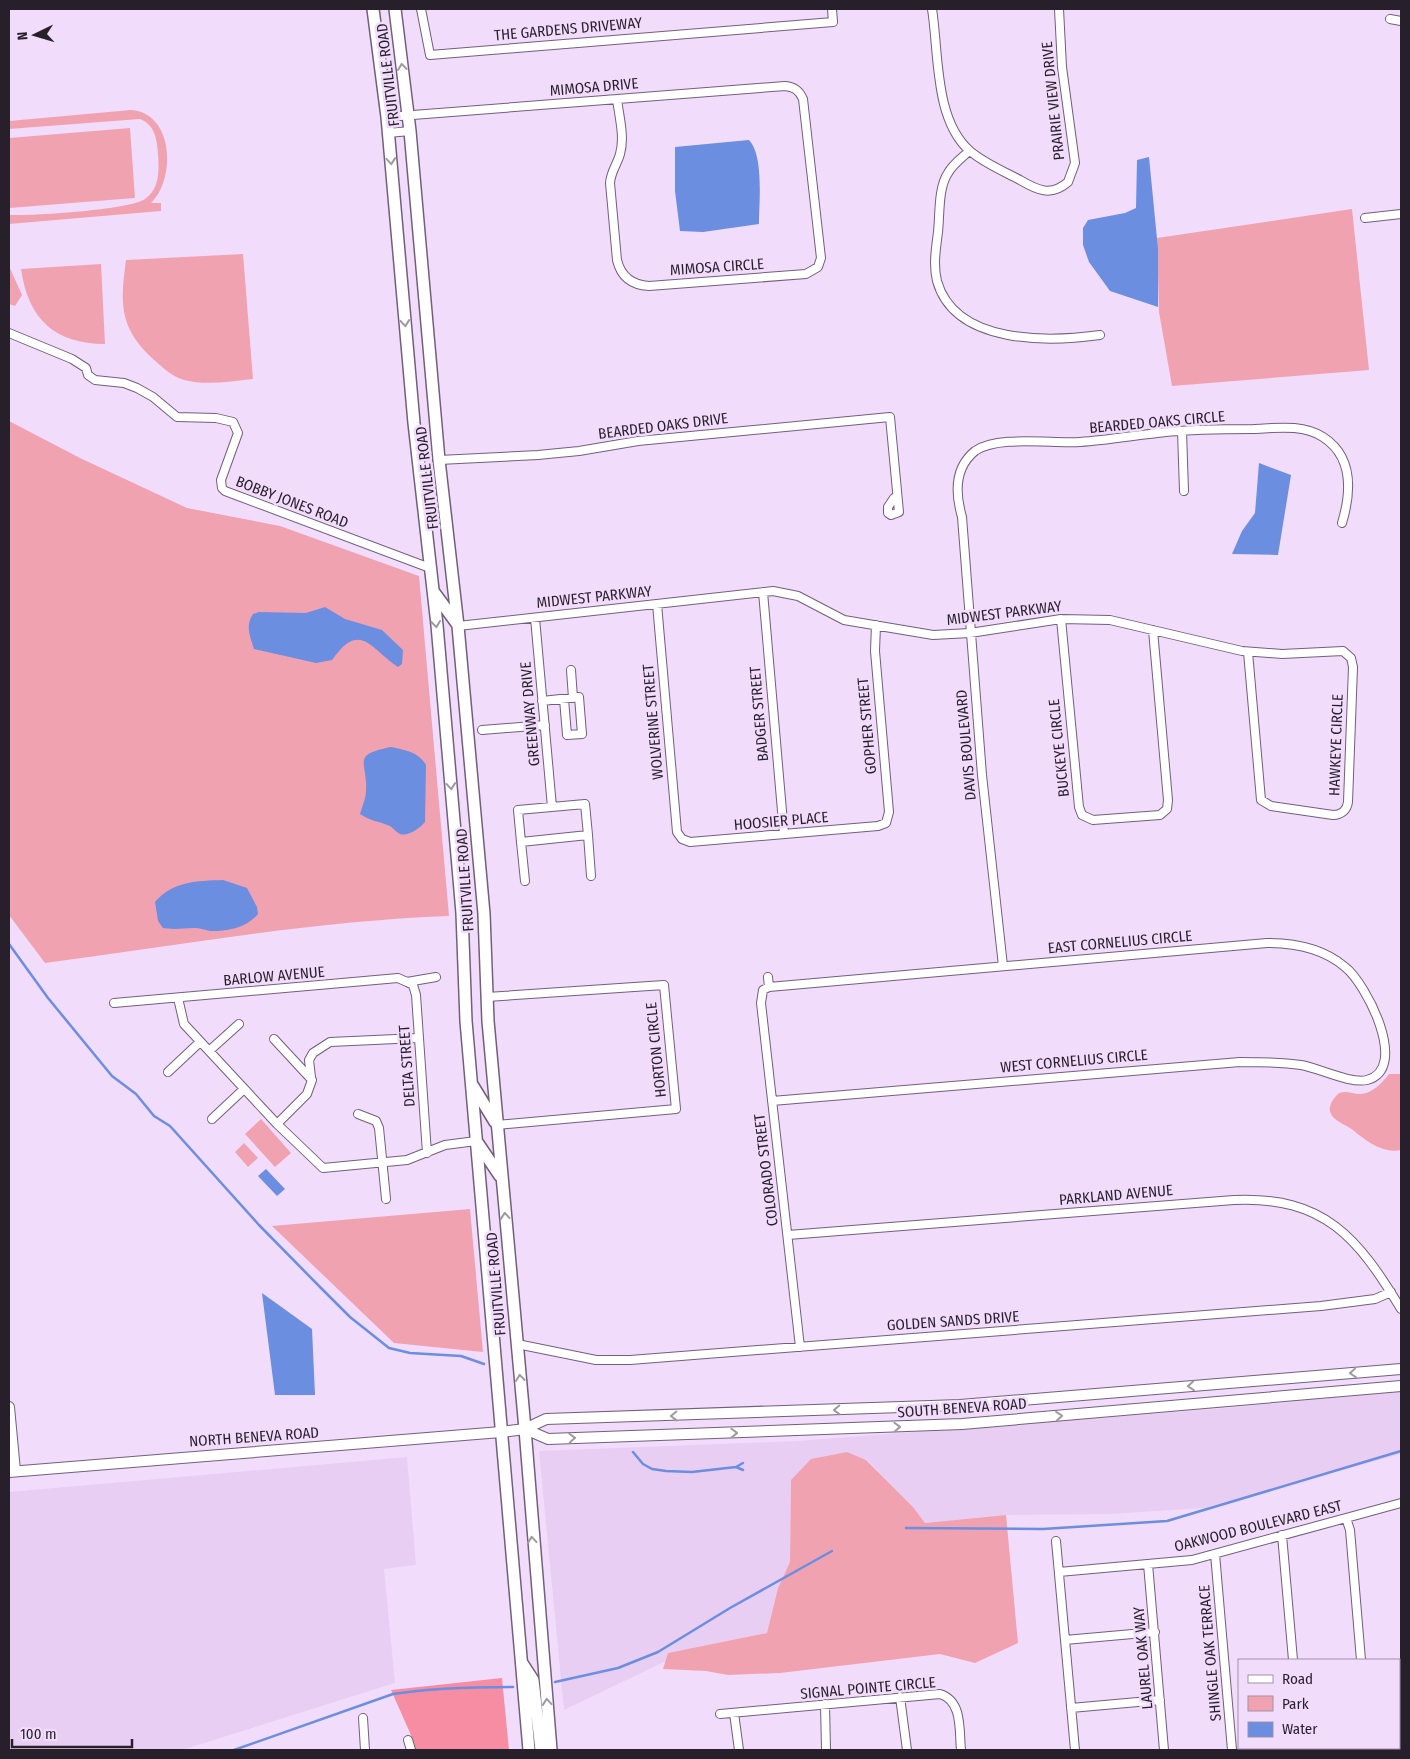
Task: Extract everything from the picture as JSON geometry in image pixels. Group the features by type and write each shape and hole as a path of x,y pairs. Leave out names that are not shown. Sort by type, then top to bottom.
{"main road":[{"name":"FRUITVILLE ROAD","path":"373,9 387,117 414,423 430,568 462,913 466,1021 528,1750"},
{"name":"FRUITVILLE ROAD","path":"398,9 439,460 458,626 484,914 487,997 501,1178 525,1429 551,1750"},
{"path":"432,590 458,626"},
{"path":"471,1083 497,1126"},
{"path":"476,1141 501,1178"},
{"name":"SOUTH BENEVA ROAD","path":"501,1432 525,1429 546,1419 960,1405 1401,1369"},
{"name":"SOUTH BENEVA ROAD","path":"525,1429 548,1439 962,1424 1401,1386"},
{"path":"9,1407 12,1472"},
{"name":"NORTH BENEVA ROAD","path":"12,1472 501,1432"},
{"path":"522,1663 533,1680 541,1750"}],"street":[{"name":"THE GARDENS DRIVEWAY","path":"421,9 430,54 833,22 832,9"},
{"name":"PRAIRIE VIEW DRIVE","path":"932,9 945,111 955,133 969,150 988,163 1042,191 1057,190 1072,176 1075,163 1062,67 1059,9"},
{"path":"1390,20 1401,21"},
{"name":"MIMOSA DRIVE","path":"387,117 785,86 796,88 800,93"},
{"name":"MIMOSA CIRCLE","path":"617,99 622,145 620,155 610,175 610,183 617,260 619,267 628,280 649,286 806,274 818,267 821,258 803,99 800,93"},
{"path":"388,133 410,131"},
{"path":"969,150 948,173 942,188 935,262 939,287 947,302 956,312 975,324 1012,336 1062,340 1100,335"},
{"path":"1365,218 1401,214"},
{"name":"BOBBY JONES ROAD","path":"9,333 72,359 86,368 88,374 95,380 124,383 137,388 153,397 177,417 216,418 233,422 238,433 221,480 224,491 430,568"},
{"name":"BEARDED OAKS DRIVE","path":"439,460 538,455 638,441 890,417 897,498"},
{"name":"BEARDED OAKS CIRCLE","path":"963,522 957,498 958,479 966,462 982,447 999,443 1078,442 1182,431 1294,428 1322,436 1334,446 1346,468 1349,499 1342,522"},
{"path":"1182,431 1184,491"},
{"name":"DAVIS BOULEVARD","path":"963,522 982,775 1003,966"},
{"name":"MIDWEST PARKWAY","path":"458,626 762,592 798,596 844,620 933,635 970,633 1061,619 1101,619 1248,652 1293,654 1343,652 1349,654"},
{"name":"BADGER STREET","path":"762,592 784,834"},
{"name":"WOLVERINE STREET","path":"657,604 679,836"},
{"name":"GREENWAY DRIVE","path":"535,618 552,807"},
{"name":"BUCKEYE CIRCLE","path":"1061,619 1079,807 1085,817 1093,820 1160,815 1167,809 1153,630"},
{"name":"GOPHER STREET","path":"876,625 875,651 889,812 886,823"},
{"name":"HAWKEYE CIRCLE","path":"1248,652 1262,800 1271,806 1336,815 1343,812 1347,805 1353,667 1349,654"},
{"path":"571,670 573,698"},
{"path":"542,701 579,697 582,734 567,735 564,699"},
{"path":"482,730 544,725"},
{"path":"525,881 518,810 585,804 591,876"},
{"name":"HOOSIER PLACE","path":"679,836 690,842 878,826 886,823"},
{"path":"521,842 588,835"},
{"name":"EAST CORNELIUS CIRCLE","path":"766,988 1267,943 1304,946 1327,955 1345,966 1369,994 1381,1025 1386,1052 1384,1064 1376,1075"},
{"name":"BARLOW AVENUE","path":"114,1003 398,978 407,982 436,977"},
{"path":"766,988 768,977"},
{"name":"DELTA STREET","path":"407,982 413,985 416,995 427,1153"},
{"name":"HORTON CIRCLE","path":"487,997 664,985 676,1109 497,1126"},
{"name":"COLORADO STREET","path":"766,988 761,1003 800,1347"},
{"path":"178,998 184,1024 277,1124 322,1168 406,1160 445,1145 476,1141"},
{"path":"209,1051 239,1024"},
{"path":"277,1124 307,1094 312,1083 309,1060 313,1053 330,1042 418,1038"},
{"path":"274,1039 311,1077"},
{"path":"168,1072 200,1042"},
{"name":"WEST CORNELIUS CIRCLE","path":"772,1101 1240,1062 1301,1065 1360,1081 1376,1075"},
{"path":"212,1119 244,1089"},
{"path":"358,1114 376,1120 383,1163 386,1199"},
{"name":"PARKLAND AVENUE","path":"788,1235 1234,1200 1260,1200 1300,1208 1335,1226 1363,1250 1401,1309"},
{"name":"GOLDEN SANDS DRIVE","path":"517,1344 566,1356 612,1361 1331,1305 1375,1299 1391,1292"},
{"name":"OAKWOOD BOULEVARD EAST","path":"1059,1572 1192,1560 1401,1503"},
{"path":"1346,1518 1350,1530 1361,1659"},
{"path":"1282,1536 1293,1659"},
{"path":"1056,1541 1075,1750"},
{"name":"SHINGLE OAK TERRACE","path":"1215,1554 1232,1750"},
{"name":"LAUREL OAK WAY","path":"1148,1564 1164,1750"},
{"path":"1065,1640 1155,1632"},
{"name":"SIGNAL POINTE CIRCLE","path":"720,1714 932,1694 947,1696 957,1710 961,1750"},
{"path":"900,1697 907,1750"},
{"path":"1071,1708 1160,1700"},
{"path":"825,1704 826,1750"},
{"path":"734,1713 739,1750"},
{"path":"363,1718 365,1750"},
{"path":"408,1740 411,1750"}],"shaded area":[{"path":"1401,1391 1401,1454 1204,1508 1110,1514 1006,1515 925,1523 913,1507 866,1459 791,1480 790,1562 778,1588 767,1633 668,1653 666,1661 564,1710 539,1451 797,1441 1226,1408"},
{"path":"407,1457 416,1565 384,1569 395,1683 182,1750 9,1750 9,1492"},
{"path":"502,1678 509,1750 415,1750 411,1735 391,1690"}],"green space":[{"path":"131,110 145,114 156,122 163,134 167,164 159,192 151,203 161,203 161,211 9,224 9,215 79,212 136,203 145,199 154,190 158,179 158,167 157,143 154,133 149,125 140,119 9,129 9,121"},
{"path":"130,128 135,198 9,208 9,138"},
{"path":"1352,209 1369,370 1172,386 1159,312 1157,238"},
{"path":"243,254 253,379 201,383 184,380 175,376 142,348 128,325 124,314 123,302 126,260"},
{"path":"101,264 105,344 87,343 72,339 58,333 37,315 30,302 21,269"},
{"path":"9,266 22,295 15,306 9,304"},
{"path":"9,421 80,458 187,508 280,526 419,576 449,916 297,928 45,963 9,915"},
{"path":"1389,1074 1401,1074 1401,1150 1394,1151 1381,1148 1369,1142 1334,1118 1330,1109 1331,1103 1342,1092 1361,1094 1369,1092"},
{"path":"261,1119 291,1153 275,1167 245,1134"},
{"path":"244,1143 258,1158 248,1167 235,1152"},
{"path":"470,1209 483,1352 394,1343 272,1226"},
{"path":"847,1452 866,1460 913,1507 925,1523 1006,1515 1018,1643 975,1663 940,1654 780,1673 728,1675 706,1671 663,1669 668,1653 767,1633 778,1588 790,1562 791,1480 811,1459"}],"water":[{"path":"749,140 754,147 759,168 759,224 703,232 680,231 675,191 675,147"},
{"path":"1149,157 1158,249 1158,307 1110,291 1089,262 1083,245 1083,228 1088,220 1125,213 1136,208 1137,160"},
{"path":"1259,463 1291,475 1278,555 1232,554 1242,531 1255,513"},
{"path":"325,607 345,619 382,630 403,650 402,664 398,667 365,641 358,640 350,642 342,648 332,660 316,663 254,649 249,627 253,614 259,612 306,613"},
{"path":"391,747 416,754 426,765 425,822 417,829 403,835 390,826 368,819 360,814 366,794 364,761 370,753"},
{"path":"223,880 247,888 257,907 258,914 248,923 230,929 210,931 197,928 163,928 158,921 155,902 162,895 178,886 186,884"},
{"path":"266,1169 285,1189 277,1196 258,1176"},
{"path":"262,1293 312,1329 315,1395 275,1395"}],"waterway":[{"path":"9,944 48,998 112,1076 136,1094 154,1116 170,1126 259,1225 350,1317 389,1348 410,1353 461,1356 484,1364"},
{"path":"906,1528 1043,1529 1167,1521 1401,1451"},
{"path":"633,1452 643,1464 652,1469 666,1471 692,1472 736,1467 743,1463"},
{"path":"736,1467 743,1470"},
{"path":"555,1682 618,1668 658,1652 730,1608 832,1551"},
{"path":"234,1750 393,1694 453,1688 513,1687"}]}
